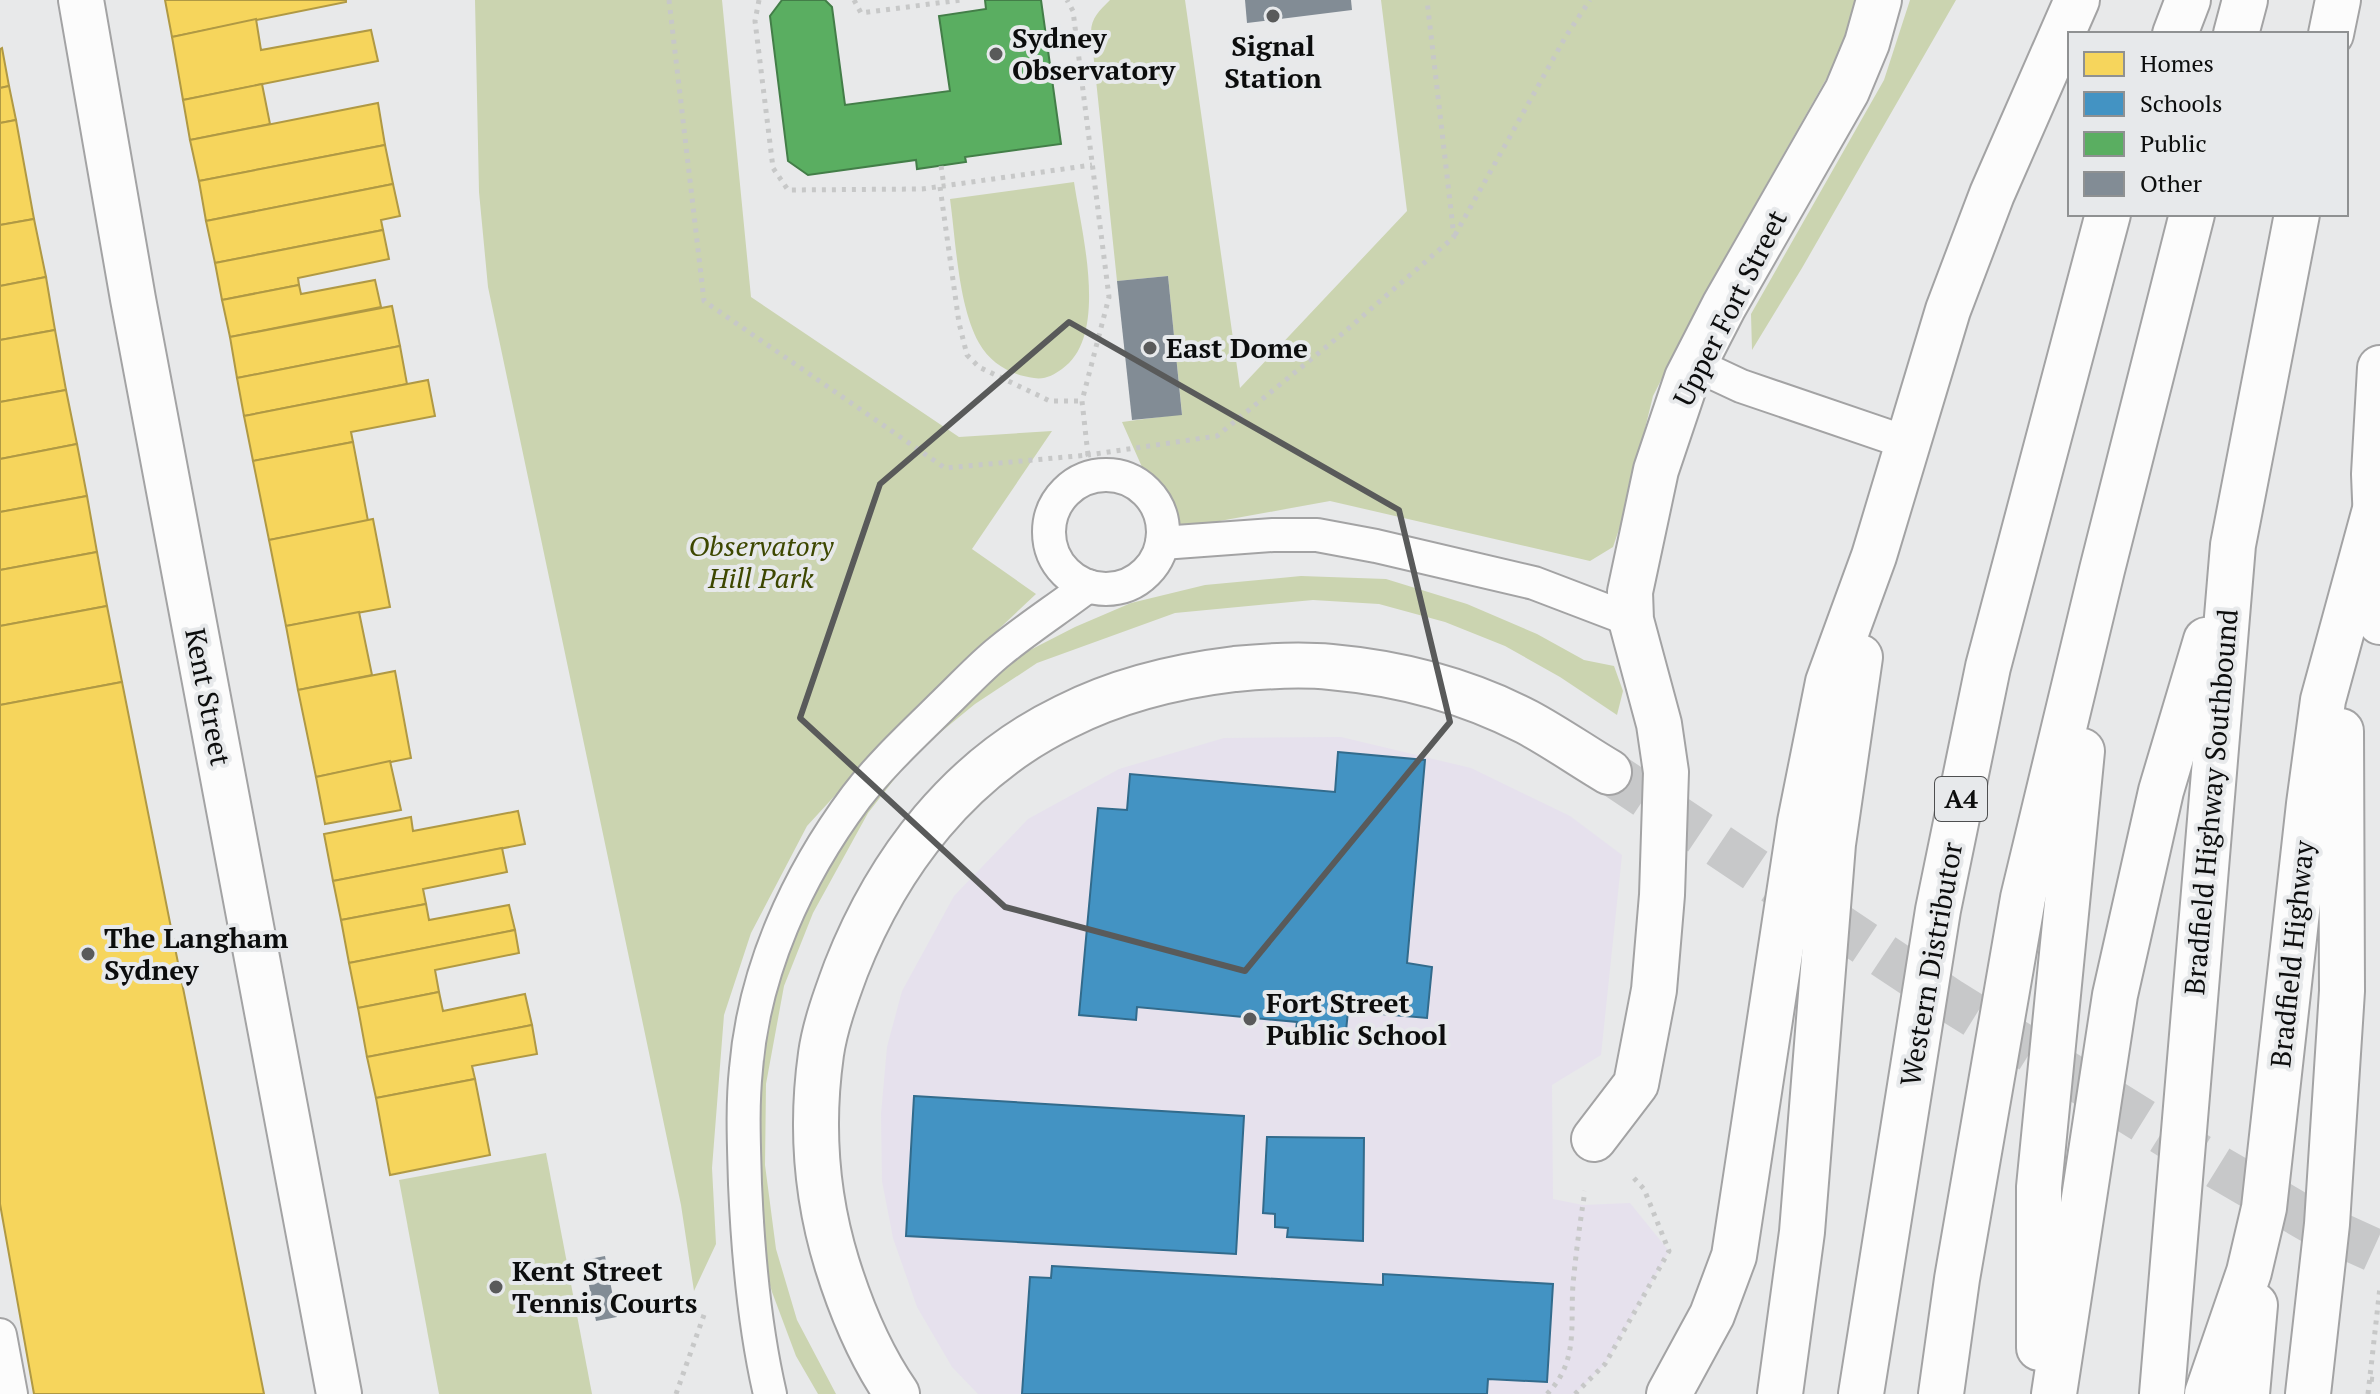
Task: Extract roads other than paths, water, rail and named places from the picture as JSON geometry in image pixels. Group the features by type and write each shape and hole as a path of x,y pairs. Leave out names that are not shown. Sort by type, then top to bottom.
{"main road":[{"name":"Kent Street","path":"81,0 139,330 339,1394"},
{"name":"Upper Fort Street","path":"1594,1139 1636,1084 1654,990 1662,895 1666,772 1659,724 1631,620 1630,592 1656,470 1694,364 1847,91 1867,43 1879,0"},
{"path":"1669,1394 1712,1315 1734,1256 1800,822 1828,682 1874,556 1948,310 1986,209 2077,0"},
{"path":"2176,32 2188,0"},
{"path":"2237,32 2245,0"},
{"path":"2331,32 2338,0"},
{"name":"Western Distributor","path":"1861,1394 1938,910 1985,682 2107,216"},
{"path":"1941,1394 1957,1279 2020,913 2191,216"},
{"name":"Bradfield Highway Southbound","path":"2162,1394 2233,545 2297,216"},
{"name":"Bradfield Highway","path":"2207,1394 2249,1272 2264,1208 2323,700 2362,621 2374,513 2380,368"},
{"path":"2054,1394 2115,995 2161,791 2233,545"},
{"path":"1780,1394 1802,1232 1833,844 1874,556"},
{"path":"2039,1394 2039,1187 2102,570"},
{"path":"2308,1394 2327,1224 2342,991 2340,705 2362,621"},
{"path":"897,1394 866,1340 843,1283 826,1226 816,1141 821,1053 837,993 861,930 879,895 945,806 994,762 1065,716 1127,691 1196,674 1259,667 1329,667 1394,676 1449,689 1528,723 1609,772"},
{"path":"2247,1394 2264,1208"}],"lane":[{"path":"1694,364 1741,386 1908,443"},
{"path":"1091,465 1134,482 1149,494 1157,504 1163,523 1162,543 1155,562 1142,576 1118,588 1097,589 1063,570 1052,554 1048,532 1052,513 1061,496 1077,483 1091,465"},
{"path":"1162,543 1317,535 1534,583 1631,620"},
{"path":"770,1394 755,1315 747,1230 743,1122 746,1067 754,1013 768,961 784,920 814,861 856,797 895,752 998,652 1088,586"},
{"path":"0,1335 11,1394"}],"tunnel":[{"path":"1609,772 1951,1001 2219,1168 2314,1223 2380,1253"}],"place":[{"name":"Signal Station","path":"1273,16"},
{"name":"Sydney Observatory","path":"996,54"},
{"name":"East Dome","path":"1150,348"},
{"name":"The Langham Sydney","path":"88,954"},
{"name":"Fort Street Public School","path":"1250,1019"},
{"name":"Kent Street Tennis Courts","path":"496,1287"}],"park label":[{"name":"Observatory Hill Park","path":"761,562"}]}
